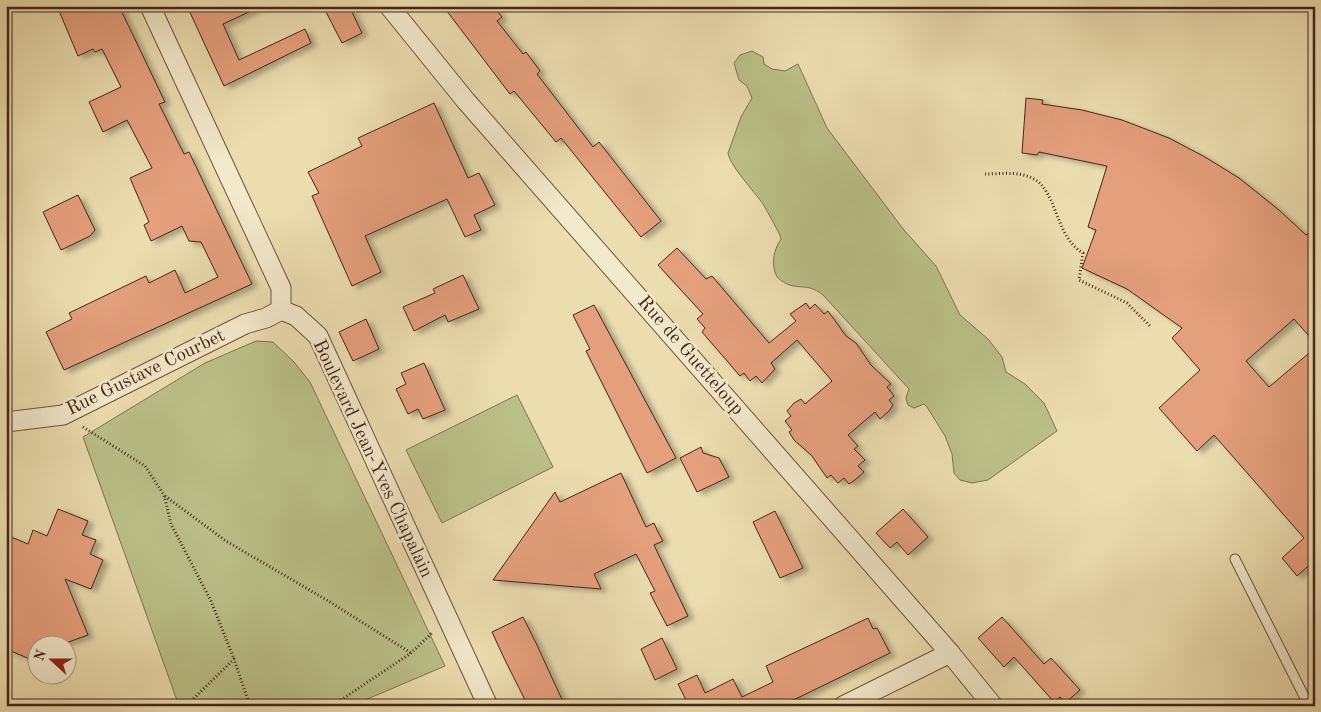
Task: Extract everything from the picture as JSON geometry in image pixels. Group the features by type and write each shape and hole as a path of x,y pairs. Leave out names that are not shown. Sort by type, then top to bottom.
{"street":[{"path":"150,6 281,288 281,310"},
{"name":"Rue de Guetteloup","path":"389,6 466,101 950,653 993,706"},
{"name":"Rue Gustave Courbet","path":"6,422 63,414 245,324 266,318 281,310"},
{"name":"Boulevard Jean-Yves Chapalain","path":"281,310 296,316 318,336 446,620 488,706"},
{"path":"843,706 950,653"}],"lane":[{"path":"1235,559 1308,706"}],"path":[{"path":"985,174 1011,174 1031,177 1044,185 1058,223 1073,247 1083,253 1079,280 1126,303 1150,326"},
{"path":"63,414 102,441 145,466 164,495 171,524 211,601 250,706"},
{"path":"164,495 226,541 410,653"},
{"path":"332,706 410,653 446,620"},
{"path":"186,706 234,659"}],"green space":[{"path":"752,51 763,57 764,64 772,69 785,71 798,64 827,128 904,230 936,266 960,315 988,339 1002,357 1006,372 1025,384 1044,403 1057,431 988,480 972,483 960,480 954,473 952,454 945,436 927,407 924,404 914,408 908,405 906,398 909,389 823,295 811,288 789,285 777,277 774,258 776,248 781,239 780,235 763,204 738,171 728,153 741,117 752,98 747,86 739,80 734,63 740,55"},
{"path":"256,341 273,342 294,362 310,382 445,666 351,706 179,706 83,437 205,363"},
{"path":"517,395 553,467 442,523 406,450"}],"building":[{"path":"57,6 119,6 165,102 159,104 184,154 189,152 252,284 64,370 46,332 72,319 69,313 146,276 149,283 175,270 185,293 218,277 201,242 189,241 182,226 151,241 144,225 149,222 130,178 152,168 127,120 103,132 89,102 121,87 102,49 95,52 93,49 78,56"},
{"path":"187,6 262,6 223,24 239,60 305,29 311,43 224,86"},
{"path":"323,6 349,6 362,33 342,43"},
{"path":"443,6 493,6 502,17 497,21 523,54 526,52 540,71 537,74 593,147 599,142 661,221 641,237 561,138 556,142 514,91 510,94"},
{"path":"1026,98 1043,100 1042,104 1082,110 1122,120 1169,138 1239,178 1279,210 1306,235 1315,229 1315,343 1294,319 1246,361 1269,387 1315,348 1315,560 1297,576 1282,558 1304,538 1214,435 1197,451 1159,408 1200,370 1172,338 1182,328 1127,289 1082,268 1096,230 1088,227 1107,166 1039,152 1037,155 1022,153"},
{"path":"434,103 468,178 479,173 495,205 474,215 481,230 465,237 447,199 365,236 381,272 352,286 312,196 319,193 308,172 362,146 358,138"},
{"path":"78,195 95,230 90,236 61,250 43,212"},
{"path":"677,248 706,279 712,276 769,343 796,321 790,314 806,303 810,309 815,304 824,314 828,311 846,336 856,343 871,365 891,384 887,387 894,396 889,400 893,405 889,411 880,419 875,412 848,435 858,446 854,449 865,460 858,466 864,472 855,480 849,484 844,478 838,483 831,475 827,478 812,456 794,440 789,432 792,430 785,421 791,416 787,411 794,403 801,399 805,404 832,381 797,340 771,363 775,369 762,383 756,376 750,381 744,373 740,376 702,332 705,328 697,319 703,314 658,265"},
{"path":"463,275 479,309 448,322 445,315 414,331 403,307 435,293 433,289"},
{"path":"594,305 676,458 647,473 586,351 590,349 573,315"},
{"path":"366,319 379,349 353,361 339,332"},
{"path":"424,363 445,410 423,419 418,409 408,414 396,389 406,384 401,373"},
{"path":"701,447 703,453 719,458 729,477 697,492 680,458"},
{"path":"621,473 646,527 654,523 663,541 654,545 688,616 667,626 650,593 655,591 636,554 594,574 601,589 493,580 555,492 560,502"},
{"path":"58,509 88,521 82,535 96,540 90,554 103,560 91,589 65,579 88,635 78,639 78,634 28,634 28,658 6,649 6,535 28,544 33,530 47,536"},
{"path":"903,509 928,537 908,555 897,542 890,548 876,533"},
{"path":"775,511 803,568 780,578 753,522"},
{"path":"523,617 565,706 528,706 504,658 492,632"},
{"path":"1002,617 1044,664 1051,658 1080,690 1065,703 1060,697 1054,702 1014,657 1004,667 978,638"},
{"path":"868,618 873,629 877,628 890,653 781,706 679,706 687,702 678,684 697,675 705,693 733,679 742,697 773,682 766,666"},
{"path":"662,638 677,669 655,680 641,649"}]}
